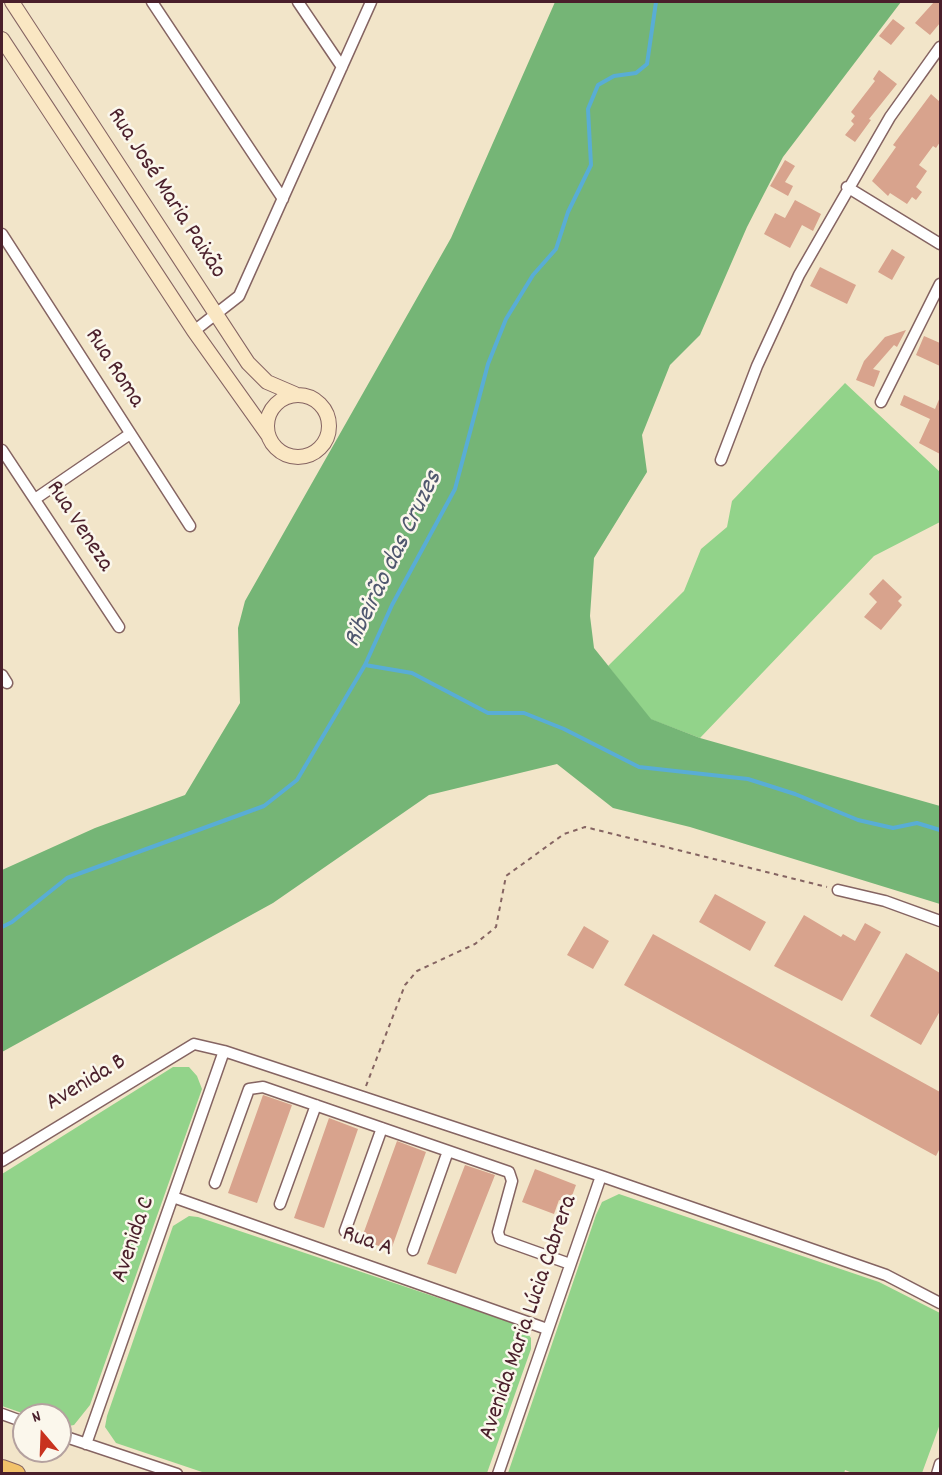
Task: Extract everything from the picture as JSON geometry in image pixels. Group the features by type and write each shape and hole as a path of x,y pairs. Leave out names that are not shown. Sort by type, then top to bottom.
{"highway":[{"path":"2,1469 16,1473"}],"street":[{"name":"Rua José Maria Paixão","path":"12,2 216,314 260,377 295,394"},
{"path":"152,2 283,199"},
{"path":"298,2 342,67"},
{"path":"194,331 239,296 371,2"},
{"path":"2,39 194,331 268,435 273,446 282,453 294,457 306,457 316,452 325,443 330,420 325,409 312,398 295,394 281,399 272,409 267,421 268,435"},
{"path":"721,459 757,366 789,295 847,187 890,117 940,47"},
{"path":"847,187 940,244"},
{"name":"Rua Roma","path":"2,234 190,526"},
{"path":"882,402 940,284"},
{"path":"35,499 130,434"},
{"name":"Rua Veneza","path":"2,450 119,627"},
{"path":"838,890 885,901 940,921"},
{"name":"Avenida B","path":"2,1161 194,1044 224,1051"},
{"path":"224,1051 602,1176 886,1275 940,1303"},
{"name":"Avenida C","path":"86,1444 224,1051"},
{"path":"215,1183 249,1089 263,1087 509,1172 512,1175 498,1232 500,1239 570,1263"},
{"path":"280,1204 316,1105"},
{"path":"345,1231 382,1128"},
{"path":"413,1250 448,1151"},
{"name":"Avenida Maria Lúcia Cabrera","path":"498,1473 602,1176"},
{"name":"Rua A","path":"173,1197 547,1329"},
{"path":"72,1439 177,1473"},
{"path":"937,1473 940,1464"}],"path":[{"path":"362,1097 405,985 417,971 475,944 496,927 506,876 564,834 585,827 838,890"}],"green space":[{"path":"555,2 901,2 783,157 747,227 700,335 670,365 642,435 647,472 594,558 590,616 594,648 651,719 700,738 940,806 940,904 690,827 613,808 557,764 429,795 273,903 2,1052 2,870 95,828 185,795 240,703 238,628 245,601 451,238"},
{"path":"845,383 940,472 940,522 874,556 700,738 650,719 608,666 684,591 701,549 727,527 732,501"},
{"path":"173,1067 189,1067 197,1076 202,1089 90,1405 74,1425 72,1425 72,1403 12,1403 12,1409 2,1406 2,1174"},
{"path":"619,1194 879,1282 940,1313 940,1424 922,1473 855,1474 845,1470 844,1474 508,1473 596,1215 602,1202"},
{"path":"189,1216 198,1217 519,1325 524,1329 531,1338 531,1349 487,1473 205,1473 116,1443 105,1427 107,1416 173,1226"}],"building":[{"path":"934,2 940,2 940,23 930,35 915,23"},
{"path":"893,19 905,28 891,45 879,36"},
{"path":"879,70 897,84 869,119 871,120 855,142 845,135 854,124 851,121 855,116 851,112 875,81 873,79"},
{"path":"931,94 940,102 940,142 936,148 933,146 919,165 927,171 916,187 922,192 916,200 912,197 907,204 890,193 888,196 872,181 896,147 893,145"},
{"path":"785,160 795,166 785,182 793,186 788,196 770,186"},
{"path":"795,200 821,214 813,231 802,225 790,248 764,234 775,213 785,218"},
{"path":"892,249 905,257 892,280 878,272"},
{"path":"820,267 856,285 847,304 810,286"},
{"path":"906,330 897,347 894,345 873,369 880,371 874,387 856,380 864,361 885,337"},
{"path":"924,336 940,343 940,366 916,355"},
{"path":"904,395 935,409 940,397 940,454 919,443 930,419 900,405"},
{"path":"883,579 902,597 898,601 902,605 881,630 864,617 877,602 869,594"},
{"path":"715,894 766,922 750,951 699,922"},
{"path":"804,915 841,937 843,934 855,941 865,923 881,932 842,1001 774,966"},
{"path":"584,926 609,941 593,969 567,955"},
{"path":"653,934 940,1092 940,1148 936,1156 624,985"},
{"path":"906,953 940,973 940,1011 921,1045 870,1016"},
{"path":"263,1095 292,1105 257,1203 228,1193"},
{"path":"329,1118 358,1129 324,1228 294,1218"},
{"path":"397,1141 426,1152 391,1250 361,1240"},
{"path":"465,1165 495,1175 456,1274 427,1264"},
{"path":"535,1169 576,1185 569,1204 559,1200 554,1214 522,1202"}],"waterway":[{"name":"Ribeirão das Cruzes","path":"2,927 12,922 67,878 264,806 297,780 365,665 392,605 455,489 488,364 506,319 533,275 556,249 568,212 591,165 588,109 598,85 614,76 636,73 647,64 656,2"},
{"path":"365,665 412,673 488,713 524,713 564,729 639,767 748,779 795,794 858,820 893,828 917,823 940,830"}]}
